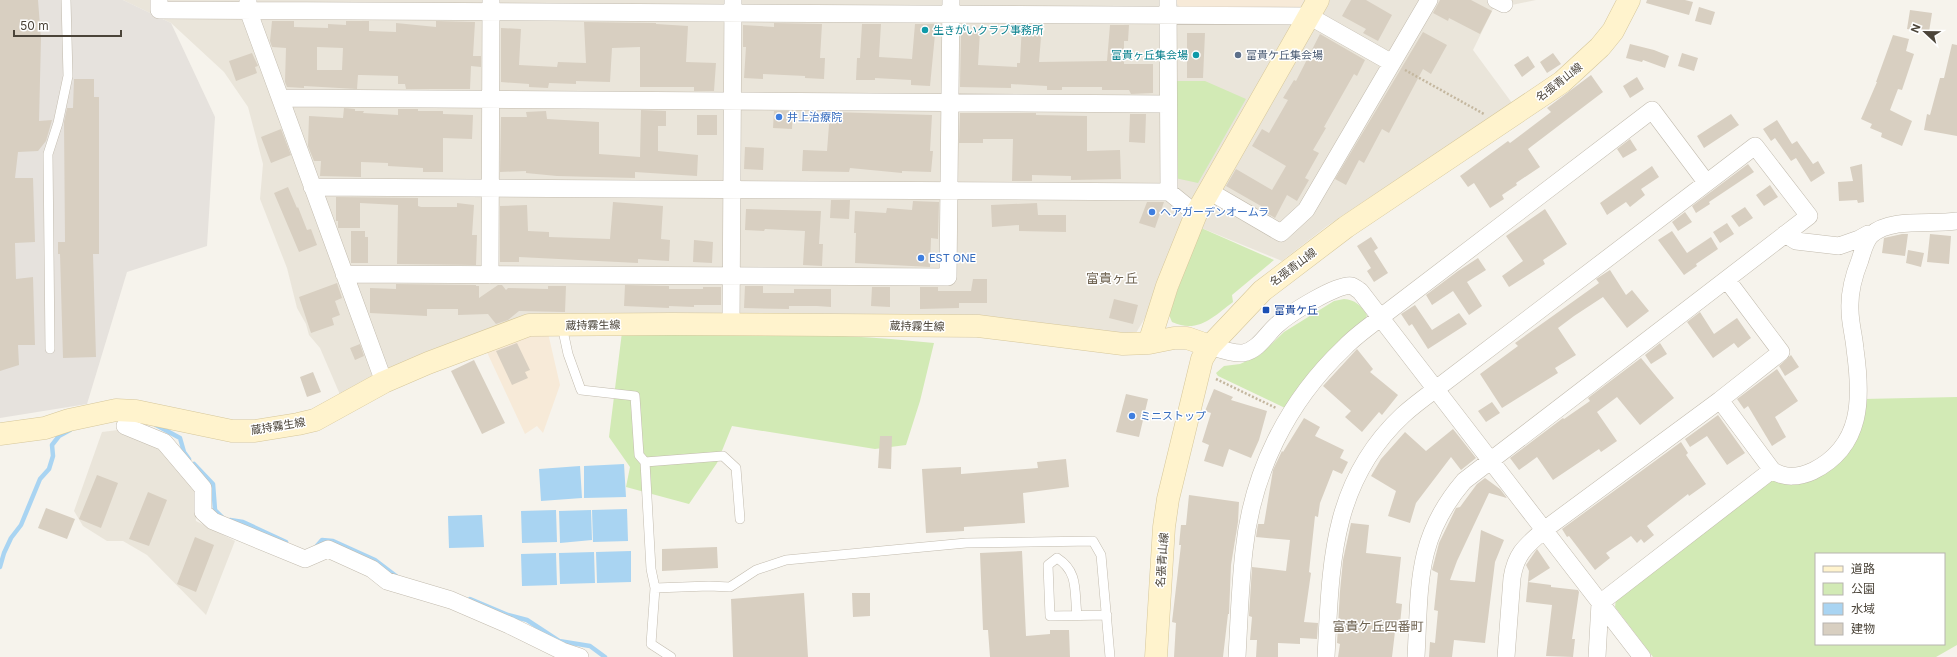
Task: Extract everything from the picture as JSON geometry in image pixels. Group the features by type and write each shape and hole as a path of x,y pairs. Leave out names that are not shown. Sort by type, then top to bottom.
{"main road":[{"name":"名張青山線","path":"1156,657 1164,527 1168,499 1202,360 1210,346 1262,291 1346,227 1562,82 1586,61 1613,31 1629,0"},
{"path":"1149,343 1167,286 1196,214 1314,8"},
{"name":"蔵持霧生線","path":"0,434 45,428 100,413 126,418 232,431 255,431 315,420 384,382 470,346 529,325 978,326 1123,344 1149,343 1174,338 1187,338 1210,346"}],"street":[{"path":"159,0 159,10 248,5 1314,8 1392,63"},
{"path":"1209,191 1281,233 1306,210 1429,0"},
{"path":"248,5 312,187 384,382"},
{"path":"490,275 491,6"},
{"path":"731,325 733,6"},
{"path":"344,274 948,277 951,7"},
{"path":"1168,8 1169,192"},
{"path":"280,98 1168,104"},
{"path":"1237,657 1244,551 1251,507 1261,473 1289,414 1331,360 1381,317 1652,110 1706,182"},
{"path":"1326,657 1334,548 1344,505 1359,474 1379,442 1403,415 1436,389 1755,146 1809,216 1464,481 1449,498 1432,528 1425,550 1422,567 1416,657"},
{"path":"312,187 732,188 1169,192 1196,214"},
{"path":"1720,400 1772,470 1784,476 1798,475 1812,471 1825,464 1837,453 1852,433 1858,401 1859,386 1850,301 1856,271 1870,236 1881,229 1896,225 1957,220"},
{"path":"1785,234 1796,241 1839,246 1868,234 1870,236"},
{"path":"1506,657 1509,609 1514,566 1525,547 1544,530 1720,400 1781,352 1727,280"},
{"path":"1210,346 1233,352 1243,352 1255,348 1279,323 1326,294 1344,287 1352,286 1360,291 1491,459 1642,657"},
{"path":"126,418 164,442 203,488 203,512 213,521 305,559 328,549 372,569 387,581 451,600 509,625 562,651 580,657"},
{"path":"1597,657 1600,602 1772,470"}],"lane":[{"path":"50,349 48,154 58,123 68,76 66,0"},
{"path":"562,326 568,354 581,390 635,396 639,455 645,462 651,569 655,588 652,644 671,657"},
{"path":"645,462 723,456 736,468 740,519"},
{"path":"655,588 730,587 756,570 786,560 966,543 1093,541 1101,555 1110,657"},
{"path":"1058,542 1057,558 1048,565 1050,616 1107,615"},
{"path":"1057,558 1067,564 1073,572 1077,615"}],"path":[{"path":"1392,63 1501,123"},
{"path":"1209,375 1289,414"}],"shaded area":[{"path":"0,0 123,0 171,23 215,117 207,246 127,272 87,404 0,418"},
{"path":"123,0 1173,0 1300,7 1304,0 1536,0 1493,9 1473,50 1512,103 1327,226 1282,261 1199,227 1136,333 528,318 462,338 393,368 341,397 320,348 309,335 306,324 297,308 287,268 260,199 263,164 248,107 224,72 171,23"},
{"path":"1173,0 1304,0 1300,7 1295,10 1181,8"},
{"path":"530,331 548,333 560,385 543,433 537,426 525,434 485,348"},
{"path":"118,430 157,446 194,490 196,521 235,541 206,615 147,555 123,541 107,541 83,526 74,511 102,432"}],"green space":[{"path":"1175,81 1205,81 1246,99 1198,183 1175,178"},
{"path":"1199,227 1274,260 1232,295 1233,302 1212,318 1197,325 1181,325 1172,322 1169,315"},
{"path":"1344,299 1355,302 1362,308 1367,315 1365,320 1285,408 1218,376 1216,373 1224,366 1240,364 1260,355 1284,332 1334,301"},
{"path":"622,332 817,335 895,339 934,343 920,401 906,445 875,449 732,426 717,463 689,504 626,487 630,467 609,437"},
{"path":"1957,397 1957,645 1936,657 1653,657 1615,607 1616,599 1773,477 1827,468 1863,399"}],"water":[{"path":"624,464 626,497 584,498 584,466"},
{"path":"580,466 582,498 541,501 539,469"},
{"path":"627,509 628,541 593,542 592,510"},
{"path":"556,510 557,542 522,543 521,511"},
{"path":"591,510 592,540 560,543 559,511"},
{"path":"482,515 484,547 449,548 448,516"},
{"path":"631,551 631,582 597,583 596,552"},
{"path":"594,552 595,583 560,584 559,553"},
{"path":"556,553 557,585 522,586 521,554"}],"building":[{"path":"0,0 38,0 41,39 39,121 52,120 46,141 38,151 18,152 15,178 33,178 35,242 15,243 16,279 33,277 35,345 18,345 19,365 0,371"},
{"path":"1351,0 1366,0 1392,15 1378,41 1363,33 1366,29 1342,16"},
{"path":"1440,0 1471,0 1492,11 1480,34 1449,18 1448,21 1433,13"},
{"path":"1647,0 1685,0 1693,2 1689,15 1646,3"},
{"path":"1699,7 1715,12 1711,25 1695,21"},
{"path":"1910,10 1932,13 1929,32 1907,29"},
{"path":"272,21 294,21 294,27 328,28 328,24 346,25 346,21 369,21 369,31 396,32 396,23 436,27 436,21 475,22 473,56 481,56 481,67 471,66 470,89 406,89 405,84 398,84 398,76 361,75 358,75 357,89 304,86 304,88 287,87 285,82 286,48 272,47 270,41","holes":["317,47 343,48 342,70 317,70"]},
{"path":"584,22 656,23 688,26 686,62 716,63 714,91 694,91 694,87 640,87 640,47 612,48 610,82 576,81 576,84 549,83 548,88 529,87 529,84 501,82 501,28 521,29 519,65 557,67 558,62 586,63"},
{"path":"774,23 822,24 820,58 825,58 824,79 805,78 805,76 763,74 763,79 744,78 746,47 743,47 743,25 774,27"},
{"path":"862,24 881,24 879,57 912,59 915,24 936,24 930,86 911,85 911,80 875,78 875,80 856,80 857,58 860,58"},
{"path":"1022,24 1042,25 1039,62 1107,61 1110,25 1129,25 1128,41 1124,41 1124,64 1153,64 1153,93 1131,94 1129,90 1102,90 1102,87 1062,87 1062,90 1047,90 1047,86 1011,84 1011,88 960,87 961,30 980,31 978,65 1017,67 1017,63 1020,63"},
{"path":"1423,32 1447,45 1431,74 1423,69 1389,133 1382,129 1364,163 1359,160 1346,185 1335,179"},
{"name":"富貴ヶ丘集会場","path":"1187,33 1205,33 1203,78 1187,78"},
{"path":"1320,34 1365,60 1357,76 1354,74 1324,127 1326,128 1313,150 1319,153 1305,178 1309,180 1297,201 1287,195 1275,218 1260,209 1261,206 1226,186 1236,169 1272,190 1286,166 1252,146 1262,129 1269,133 1288,100 1283,98 1294,80 1296,81"},
{"path":"1893,35 1909,39 1906,51 1914,54 1902,90 1898,89 1890,110 1912,121 1902,146 1881,137 1882,133 1870,128 1872,124 1861,119 1877,82"},
{"path":"1630,44 1654,50 1669,56 1665,68 1643,60 1642,62 1626,58"},
{"path":"1952,44 1957,45 1957,136 1924,130 1927,114 1930,115 1940,78 1944,78"},
{"path":"252,53 258,66 255,67 257,73 236,81 229,61"},
{"path":"1553,53 1561,64 1547,73 1540,62"},
{"path":"1682,53 1698,58 1694,71 1678,66"},
{"path":"1528,56 1535,67 1522,77 1514,65"},
{"path":"1591,75 1603,92 1528,149 1540,167 1516,183 1517,185 1502,195 1504,199 1490,208 1474,183 1468,187 1460,176 1508,141 1510,143 1551,112 1547,108"},
{"path":"1637,77 1644,89 1630,98 1623,86"},
{"path":"74,79 94,79 94,97 99,97 99,254 93,254 96,357 63,358 60,254 58,254 58,242 65,242 64,122 67,108 73,108"},
{"path":"344,108 355,109 355,111 364,111 363,113 398,115 398,109 418,109 418,111 443,111 443,114 473,115 472,139 443,138 443,172 423,172 423,168 388,166 388,163 361,162 361,177 320,176 321,161 314,161 308,146 309,116 343,118"},
{"path":"641,110 666,111 666,126 658,126 658,151 698,155 697,176 635,172 635,178 557,176 526,173 526,171 500,172 501,117 527,117 526,112 546,111 547,119 599,122 599,154 640,157"},
{"path":"774,111 793,111 792,129 773,128"},
{"path":"830,112 932,115 930,151 933,151 931,172 902,171 902,173 850,168 849,172 802,171 803,150 827,151"},
{"path":"960,113 1036,113 1036,115 1087,116 1087,151 1120,150 1121,179 1071,180 1071,176 1032,175 1032,181 1012,181 1013,139 983,139 983,143 959,143"},
{"path":"1130,114 1146,114 1145,143 1129,142"},
{"path":"1731,114 1739,125 1704,148 1697,136"},
{"path":"697,115 717,115 717,135 697,135"},
{"path":"1777,120 1792,144 1797,141 1813,164 1818,161 1825,173 1811,182 1796,158 1791,161 1775,138 1771,141 1763,129"},
{"path":"281,129 291,155 271,163 261,137"},
{"path":"1630,139 1637,150 1623,158 1617,149"},
{"path":"745,147 764,148 763,170 744,169"},
{"path":"1748,164 1754,172 1709,202 1710,204 1696,213 1692,206"},
{"path":"1862,164 1864,202 1858,203 1857,200 1839,201 1838,182 1853,181 1850,167"},
{"path":"1652,166 1659,177 1641,189 1645,195 1630,207 1626,202 1607,215 1600,203"},
{"path":"1770,185 1778,197 1764,206 1756,195"},
{"path":"288,187 307,230 311,229 317,245 299,252 274,193"},
{"path":"336,197 418,198 418,206 421,207 457,207 457,203 474,205 472,235 477,235 476,265 397,264 398,205 360,203 360,228 338,228 338,221 336,221"},
{"path":"831,200 850,200 849,219 830,218"},
{"path":"913,201 939,202 938,239 931,238 930,267 855,263 855,211 886,213 887,208 912,210"},
{"path":"613,202 663,206 661,239 670,240 669,261 638,259 638,263 519,257 519,262 500,262 500,206 527,205 528,231 549,232 549,237 610,239"},
{"name":"ヘアガーデンオームラ","path":"1147,202 1164,202 1155,228 1139,223"},
{"path":"1037,203 1038,215 1066,215 1066,232 1019,231 1019,225 992,227 991,205"},
{"path":"1745,207 1753,218 1739,227 1731,216"},
{"path":"746,209 821,211 819,244 823,244 822,266 803,265 805,231 765,229 764,231 745,230"},
{"path":"1545,209 1567,244 1543,260 1545,264 1509,287 1502,276 1523,261 1506,236"},
{"path":"1685,212 1692,222 1678,231 1672,222"},
{"path":"1727,223 1734,234 1720,243 1713,232"},
{"path":"351,231 365,231 365,237 368,237 368,263 351,263"},
{"path":"1672,231 1687,253 1711,237 1718,249 1696,264 1697,266 1684,275 1658,240"},
{"path":"1908,234 1905,256 1882,253 1884,238"},
{"path":"1930,234 1951,236 1949,264 1927,262"},
{"path":"1371,237 1378,248 1374,251 1388,273 1374,282 1367,271 1371,268 1357,246"},
{"path":"694,240 713,242 712,263 693,262"},
{"path":"1908,250 1924,253 1921,267 1906,263"},
{"path":"1478,258 1486,270 1467,282 1482,306 1469,315 1453,291 1432,305 1426,295"},
{"path":"1610,270 1626,295 1632,290 1649,311 1627,328 1603,297 1574,316 1558,328 1576,355 1555,368 1558,373 1502,408 1480,374 1518,346 1515,343 1599,283 1596,279"},
{"path":"973,279 987,279 987,303 959,303 959,308 920,309 920,287 938,287 938,291 971,291"},
{"path":"337,283 342,298 335,301 340,315 332,318 334,325 311,333 299,297"},
{"path":"396,284 476,285 479,286 479,298 498,285 502,285 506,290 508,288 548,289 548,286 566,286 565,312 519,311 508,320 496,324 488,314 458,315 458,309 427,309 427,316 370,313 370,288 396,289"},
{"path":"625,285 669,286 669,289 703,289 703,287 721,287 721,305 694,305 694,307 669,306 669,308 624,306"},
{"path":"745,286 763,286 763,293 794,293 794,289 831,289 831,307 789,306 789,309 744,308"},
{"path":"872,287 890,287 890,307 871,306"},
{"path":"1114,299 1138,305 1133,324 1109,318"},
{"path":"1415,305 1432,330 1459,313 1467,324 1428,349 1412,324 1409,326 1401,314"},
{"path":"1700,312 1714,334 1737,318 1751,338 1738,348 1734,343 1713,358 1687,322"},
{"path":"517,343 530,370 525,372 528,378 512,385 496,351"},
{"path":"1660,343 1667,354 1651,364 1645,355"},
{"path":"360,344 364,356 355,360 350,348"},
{"path":"1357,349 1373,369 1370,372 1398,395 1382,415 1379,412 1362,432 1345,417 1351,411 1323,386"},
{"path":"1791,355 1799,367 1785,376 1779,366"},
{"path":"1641,358 1674,398 1640,425 1617,397 1597,412 1617,441 1601,452 1599,449 1553,480 1537,457 1519,470 1510,458 1563,418 1564,419 1590,401 1588,398"},
{"path":"474,360 505,423 482,434 451,371"},
{"path":"1777,369 1798,401 1775,417 1786,437 1772,446 1748,406 1744,409 1737,399"},
{"path":"313,372 321,392 307,397 300,377"},
{"path":"1214,389 1233,397 1231,400 1267,411 1259,440 1251,458 1229,449 1223,467 1204,461 1209,445 1202,442 1211,413 1205,411"},
{"name":"ミニストップ","path":"1126,394 1148,399 1139,437 1116,432"},
{"path":"1492,402 1500,413 1486,422 1478,411"},
{"path":"1718,415 1745,453 1727,465 1707,436 1690,447 1685,439"},
{"path":"1304,418 1320,427 1315,436 1344,450 1340,458 1348,462 1342,474 1333,470 1320,503 1318,517 1315,516 1309,572 1311,573 1304,622 1318,623 1317,639 1300,638 1300,644 1278,643 1278,657 1256,657 1257,640 1250,640 1252,617 1249,616 1252,567 1286,571 1290,540 1256,537 1258,524 1264,524 1273,470 1282,451 1283,452"},
{"path":"1453,429 1476,458 1461,470 1451,457 1416,503 1410,523 1388,516 1396,491 1371,476 1381,459 1405,432 1426,451"},
{"path":"880,436 892,436 891,469 878,468"},
{"path":"1681,442 1688,453 1686,455 1706,484 1689,496 1688,494 1647,526 1654,535 1644,543 1641,539 1637,543 1631,536 1606,553 1610,558 1595,570 1562,529"},
{"path":"1066,459 1069,487 1023,493 1025,523 964,527 964,531 926,533 922,469 961,467 961,474 1038,468 1037,462"},
{"path":"97,475 118,483 101,528 79,519"},
{"path":"1485,478 1500,489 1507,498 1489,493 1457,561 1450,580 1475,582 1481,530 1504,540 1495,562 1485,643 1454,640 1452,657 1429,657 1430,642 1435,643 1438,611 1434,610 1438,573 1432,570 1439,543 1456,508 1460,507 1477,484"},
{"path":"148,492 167,500 149,546 129,539"},
{"path":"1189,495 1239,502 1238,522 1231,565 1229,614 1223,657 1174,657 1176,623 1172,622 1181,545 1179,545 1181,525 1186,525"},
{"path":"46,508 75,519 67,539 38,528"},
{"path":"1351,523 1369,525 1366,553 1401,557 1396,603 1402,604 1400,624 1396,623 1392,657 1338,657 1340,644 1337,643 1343,560"},
{"path":"195,537 214,545 196,592 177,584"},
{"path":"717,547 718,568 662,571 662,549"},
{"path":"1537,549 1550,568 1528,582 1551,585 1551,587 1578,590 1579,592 1572,639 1575,639 1573,657 1546,656 1552,605 1526,602 1529,571 1526,565"},
{"path":"1022,551 1026,636 1050,634 1050,630 1069,630 1070,657 990,657 988,630 983,630 980,553"},
{"path":"804,593 808,657 733,657 731,599"},
{"path":"852,593 870,593 870,616 853,617"}],"waterway":[{"path":"156,425 180,438 184,452 189,459"},
{"path":"0,567 4,553 11,538 21,525 40,479 49,469 53,456 52,445 59,436 70,430"},
{"path":"194,464 213,484 215,510 223,518"},
{"path":"230,520 243,522 286,542"},
{"path":"315,548 322,540 333,541 375,560 396,576"},
{"path":"470,599 508,615 527,620 559,641 590,646 605,657"}],"place":[{"name":"生きがいクラブ事務所","path":"925,30"},
{"name":"富貴ヶ丘集会場","path":"1196,55"},
{"name":"富貴ケ丘集会場","path":"1238,55"},
{"name":"井上治療院","path":"779,117"},
{"name":"ヘアガーデンオームラ","path":"1152,212"},
{"name":"EST ONE","path":"921,258"},
{"name":"富貴ケ丘","path":"1266,310"},
{"name":"ミニストップ","path":"1132,416"}],"district":[{"name":"富貴ヶ丘","path":"1112,278"},
{"name":"富貴ケ丘四番町","path":"1378,626"}]}
